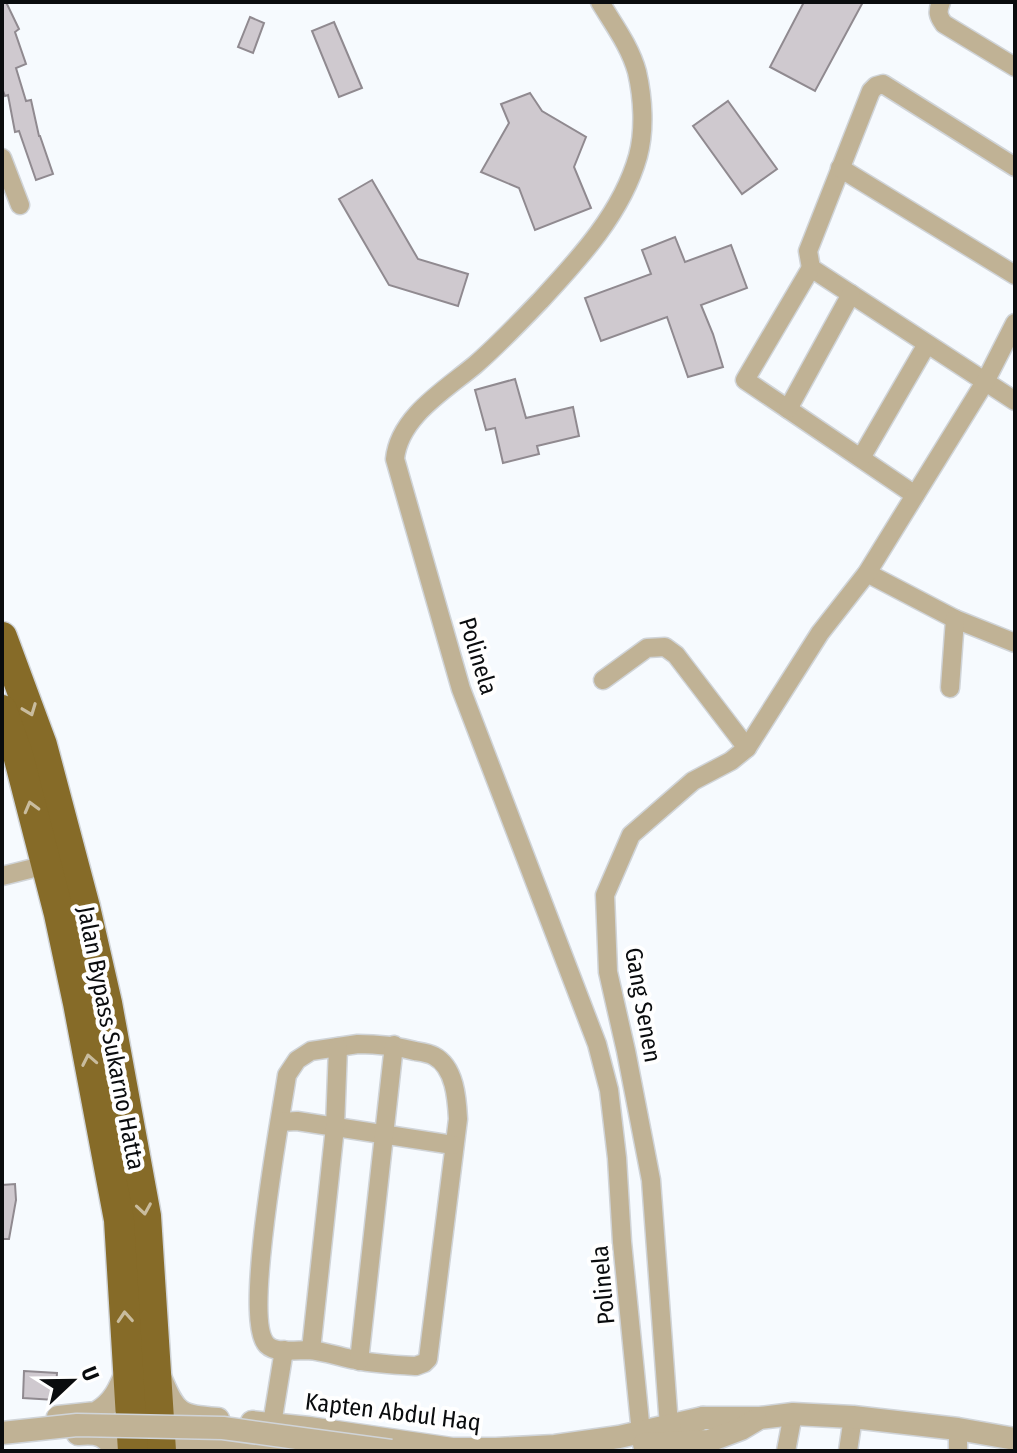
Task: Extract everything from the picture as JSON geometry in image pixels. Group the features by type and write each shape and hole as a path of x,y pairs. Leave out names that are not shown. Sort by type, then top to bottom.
{"highway":[{"name":"Jalan Bypass Sukarno Hatta","path":"2,637 42,745 85,907 107,1003 146,1216 142,1364 133,1451"},
{"name":"Jalan Bypass Sukarno Hatta","path":"2,710 18,755 78,1003 119,1220 142,1364 161,1451"}],"street":[{"name":"Polinela","path":"600,2 629,50 637,72 642,118 639,153 630,179 609,217 579,259 493,349 417,414 399,438 395,459 461,689 597,1044 609,1090 641,1441"},
{"path":"941,2 938,10 944,24 1015,67"},
{"path":"1015,167 883,84 876,86 871,91 808,251 811,268 1015,401"},
{"path":"2,158 20,205"},
{"path":"840,168 1015,275"},
{"path":"811,268 745,380 915,495"},
{"path":"788,409 851,294"},
{"name":"Gang Senen","path":"669,1426 651,1180 608,972 605,895 631,835 693,781 731,761 747,748 820,633 867,573 985,382 1015,323"},
{"path":"861,458 927,344"},
{"path":"867,573 955,619 1015,643"},
{"path":"950,688 955,619"},
{"path":"603,680 647,648 665,647 676,655 747,748"},
{"path":"2,876 46,865"},
{"path":"358,1044 394,1045 435,1056 446,1068 457,1099 458,1119 428,1359 416,1366 359,1361 311,1350 270,1349 261,1336 258,1296 262,1240 287,1075 297,1060 311,1051 358,1044"},
{"path":"359,1361 394,1045"},
{"path":"311,1350 335,1127 338,1047"},
{"path":"280,1122 297,1121 453,1145"},
{"path":"272,1424 284,1350"},
{"path":"2,1442 77,1424 114,1399 142,1364"},
{"name":"Kapten Abdul Haq","path":"142,1364 175,1407 201,1429 308,1445 506,1450 641,1441 669,1426 703,1418"},
{"path":"612,1451 703,1418 760,1418 793,1414 853,1417 958,1440 1015,1439"},
{"path":"786,1451 793,1414"},
{"path":"848,1451 853,1417"},
{"path":"680,1451 741,1429 760,1418"},
{"path":"2,1423 77,1424 106,1437 118,1451"},
{"name":"Kapten Abdul Haq","path":"174,1451 201,1429 272,1424 308,1445"},
{"path":"2,1433 77,1425 223,1428 391,1451"},
{"path":"641,1441 709,1441"}],"building":[{"path":"2,2 6,2 19,29 15,32 26,64 16,68 26,101 31,100 39,136 53,174 36,180 19,131 15,132 8,95 5,96 2,88"},
{"path":"804,2 863,2 815,91 770,67"},
{"path":"250,17 264,23 253,53 238,47"},
{"path":"334,22 362,88 339,97 312,31"},
{"path":"530,93 542,111 586,137 574,167 591,208 535,230 519,188 481,172 509,123 501,104"},
{"path":"728,101 777,169 742,194 693,126"},
{"path":"372,180 418,259 468,274 458,306 389,285 339,199"},
{"path":"675,237 685,262 731,245 747,288 701,305 723,367 688,377 667,317 601,341 585,298 651,274 642,250"},
{"path":"515,379 526,418 573,407 579,436 537,446 539,454 503,463 495,428 486,430 475,390"},
{"path":"15,1184 16,1200 9,1239 2,1239 2,1185"},
{"path":"24,1371 57,1373 55,1400 23,1398"}]}
